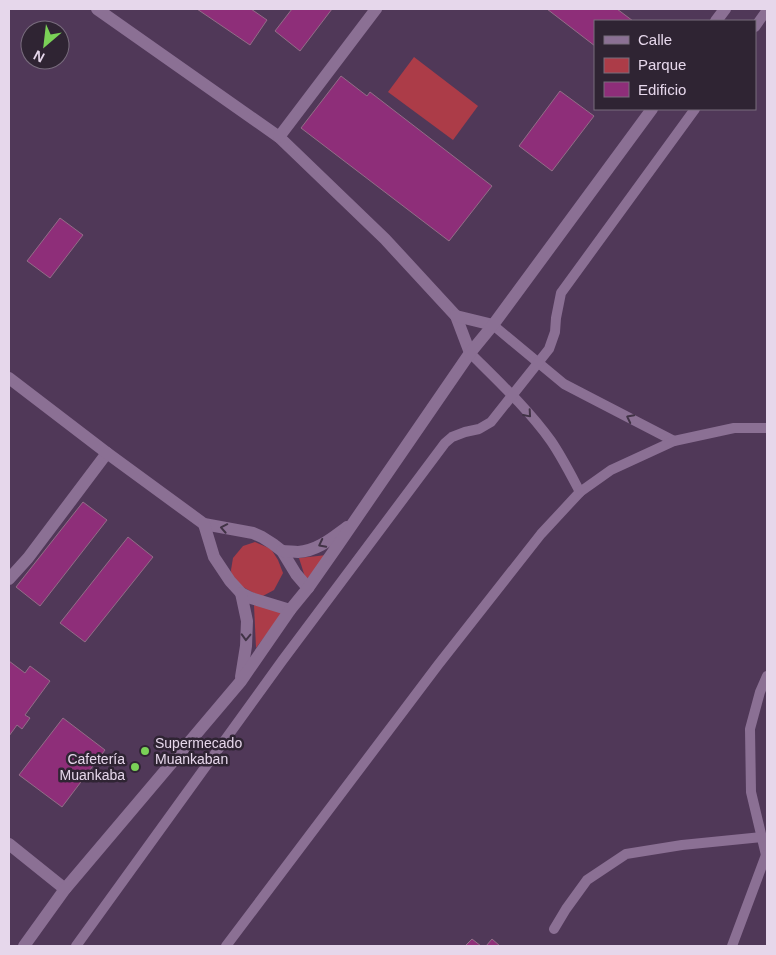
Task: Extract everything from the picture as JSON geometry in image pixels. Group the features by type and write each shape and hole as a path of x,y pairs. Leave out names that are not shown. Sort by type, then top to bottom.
{"street":[{"path":"97,9 279,137 385,239 456,316 470,353"},
{"path":"279,137 376,9"},
{"path":"717,20 725,9"},
{"path":"24,946 65,889 241,681 290,610 308,588 470,353 493,325 651,110"},
{"path":"456,316 493,325"},
{"path":"9,378 204,524 262,537 282,551 296,574 308,588"},
{"path":"9,580 28,558 107,453"},
{"path":"282,551 300,552 325,543 354,520"},
{"path":"204,524 214,557 230,581 241,593 290,610"},
{"path":"241,593 247,620 246,646 241,681"},
{"path":"9,844 65,889"}],"lane":[{"path":"756,25 767,10"},
{"path":"76,946 282,661 442,447 452,437 479,429 491,422 549,349 555,332 561,293 694,110"},
{"path":"493,325 564,384 674,440"},
{"path":"470,353 512,395 550,441 580,492"},
{"path":"226,946 438,665 541,534 580,492 611,470 674,440 734,428 767,428"},
{"path":"732,946 767,856 751,792 750,729 760,692 767,676"},
{"path":"554,929 587,880 626,854 682,844 762,837"}],"green space":[{"path":"414,57 478,106 453,140 388,92"},
{"path":"255,542 271,549 283,573 274,590 261,597 232,581 233,558 243,546"},
{"path":"327,555 306,580 299,558"},
{"path":"254,605 284,611 256,648"}],"building":[{"path":"197,9 251,9 267,20 250,45"},
{"path":"292,9 332,9 300,51 275,31"},
{"path":"547,9 617,9 632,20 594,20 594,45"},
{"path":"341,76 367,96 370,92 492,186 449,241 301,128"},
{"path":"560,91 594,116 552,171 519,146"},
{"path":"60,218 83,235 50,278 27,261"},
{"path":"83,502 107,520 40,606 16,587"},
{"path":"128,537 153,557 85,642 60,623"},
{"path":"9,661 25,673 30,666 50,681 25,715 30,718 22,729 17,725 9,736"},
{"path":"63,718 105,750 62,807 19,775"},
{"path":"472,939 481,946 465,946"},
{"path":"492,939 500,946 486,946"}],"place":[{"name":"Supermecado Muankaban","path":"145,751"},
{"name":"Cafetería Muankaba","path":"135,767"}]}
